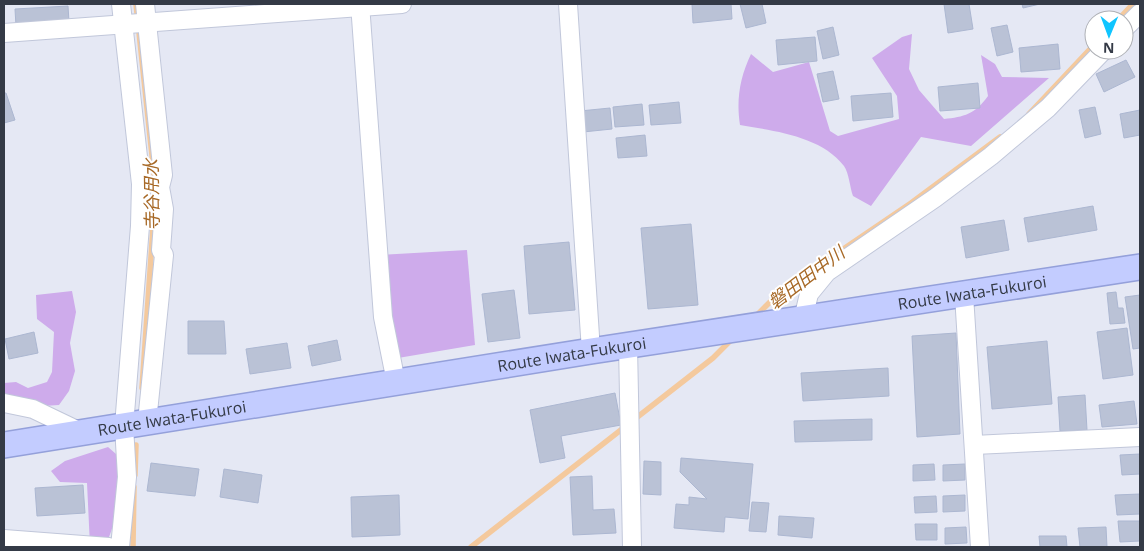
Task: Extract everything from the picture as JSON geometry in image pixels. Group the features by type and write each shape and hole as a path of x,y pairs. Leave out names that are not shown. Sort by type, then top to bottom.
{"main road":[{"name":"Route Iwata-Fukuroi","path":"4,445 628,345 1140,267"}],"street":[{"path":"121,4 141,184 136,424"},
{"path":"120,547 127,477 164,255 161,250 164,209 160,187 163,175 145,4"},
{"path":"4,33 360,5 402,4"},
{"path":"568,4 590,351"},
{"path":"360,5 383,317 396,382"},
{"path":"803,319 809,294 827,272 936,198 991,156 1048,108 1094,60"},
{"path":"964,295 980,547"},
{"path":"628,345 632,547"},
{"path":"4,404 33,409 81,432"},
{"path":"974,445 1140,437"},
{"path":"4,539 109,547"}],"shaded area":[{"path":"912,34 909,69 919,90 944,119 974,111 988,96 981,55 995,64 1002,77 1049,78 971,146 921,137 871,206 853,196 844,166 823,148 796,136 740,125 738,107 740,89 744,71 751,54 773,72 809,62 830,131 838,136 899,119 897,96 872,58 902,37"},
{"path":"467,250 475,345 392,359 379,255"},
{"path":"72,291 76,312 70,343 75,371 69,391 59,405 43,406 4,397 4,383 16,382 28,388 47,382 52,372 54,332 37,319 36,295"},
{"path":"108,447 116,454 118,464 119,496 116,517 109,537 90,546 87,483 60,482 51,471 65,461"}],"building":[{"path":"692,4 731,4 732,19 693,23"},
{"path":"740,4 762,4 766,23 746,28"},
{"path":"944,4 969,4 973,29 948,33"},
{"path":"1022,4 1040,4 1023,8"},
{"path":"68,6 69,22 16,26 15,9"},
{"path":"1007,25 1013,52 997,56 991,28"},
{"path":"833,27 839,55 823,59 817,31"},
{"path":"815,37 817,61 778,65 776,40"},
{"path":"1058,44 1060,69 1021,72 1019,48"},
{"path":"1126,60 1135,77 1104,92 1096,74"},
{"path":"833,71 839,99 823,102 817,74"},
{"path":"978,83 980,108 940,111 938,87"},
{"path":"4,93 6,93 15,120 4,123"},
{"path":"891,93 893,117 853,121 851,96"},
{"path":"679,102 681,123 651,125 649,105"},
{"path":"642,104 644,125 615,127 613,107"},
{"path":"1095,107 1101,134 1085,138 1079,110"},
{"path":"610,108 612,129 583,132 580,111"},
{"path":"1140,110 1140,135 1124,138 1120,114"},
{"path":"645,135 647,156 618,158 616,138"},
{"path":"1093,206 1097,230 1028,242 1024,218"},
{"path":"1004,220 1009,250 966,258 961,227"},
{"path":"691,224 698,305 648,309 641,228"},
{"path":"569,242 575,310 529,314 524,246"},
{"path":"514,290 520,338 488,342 482,294"},
{"path":"1116,292 1118,308 1123,308 1125,323 1110,324 1107,293"},
{"path":"1140,295 1140,348 1133,349 1125,297"},
{"path":"188,321 224,321 226,354 188,354"},
{"path":"1127,328 1133,375 1103,379 1097,332"},
{"path":"34,332 38,353 9,359 5,339"},
{"path":"956,333 960,434 917,437 912,336"},
{"path":"337,340 341,360 312,366 308,346"},
{"path":"1047,341 1052,404 992,409 987,347"},
{"path":"287,343 291,368 250,374 246,349"},
{"path":"888,368 889,396 803,401 801,373"},
{"path":"615,393 621,425 561,436 565,458 540,463 530,410"},
{"path":"1085,395 1087,430 1060,431 1058,397"},
{"path":"1134,401 1137,424 1102,427 1099,405"},
{"path":"872,419 872,440 795,442 794,421"},
{"path":"1140,454 1140,474 1122,475 1120,455"},
{"path":"681,458 753,464 748,519 725,517 724,532 674,528 676,504 689,505 689,497 707,499 680,472"},
{"path":"644,461 661,462 661,495 643,494"},
{"path":"151,463 199,469 195,496 147,491"},
{"path":"934,464 935,480 913,481 913,465"},
{"path":"965,464 965,480 943,481 943,465"},
{"path":"224,469 262,475 258,503 220,497"},
{"path":"592,476 593,510 614,509 616,533 573,535 570,477"},
{"path":"83,485 85,513 37,516 35,488"},
{"path":"1140,494 1140,514 1117,515 1115,495"},
{"path":"399,495 400,535 352,537 351,497"},
{"path":"965,495 965,511 943,512 943,496"},
{"path":"936,496 937,512 915,513 914,497"},
{"path":"752,502 769,503 766,532 749,531"},
{"path":"779,516 814,518 812,538 778,535"},
{"path":"1118,521 1140,521 1140,541 1120,542"},
{"path":"915,524 937,524 937,540 916,540"},
{"path":"966,527 967,543 945,544 945,528"},
{"path":"1106,527 1107,547 1080,547 1078,528"},
{"path":"1039,536 1066,536 1067,547 1040,547"}],"waterway":[{"name":"寺谷用水","path":"136,4 155,184"},
{"name":"磐田田中川","path":"1127,10 1133,4"},
{"name":"磐田田中川","path":"1029,114 1084,56"},
{"name":"磐田田中川","path":"754,318 780,292 911,203 1000,137"},
{"name":"寺谷用水","path":"142,388 155,198"},
{"name":"磐田田中川","path":"471,547 713,358 733,338"},
{"name":"寺谷用水","path":"135,475 136,445"},
{"name":"寺谷用水","path":"133,547 134,487"}]}
